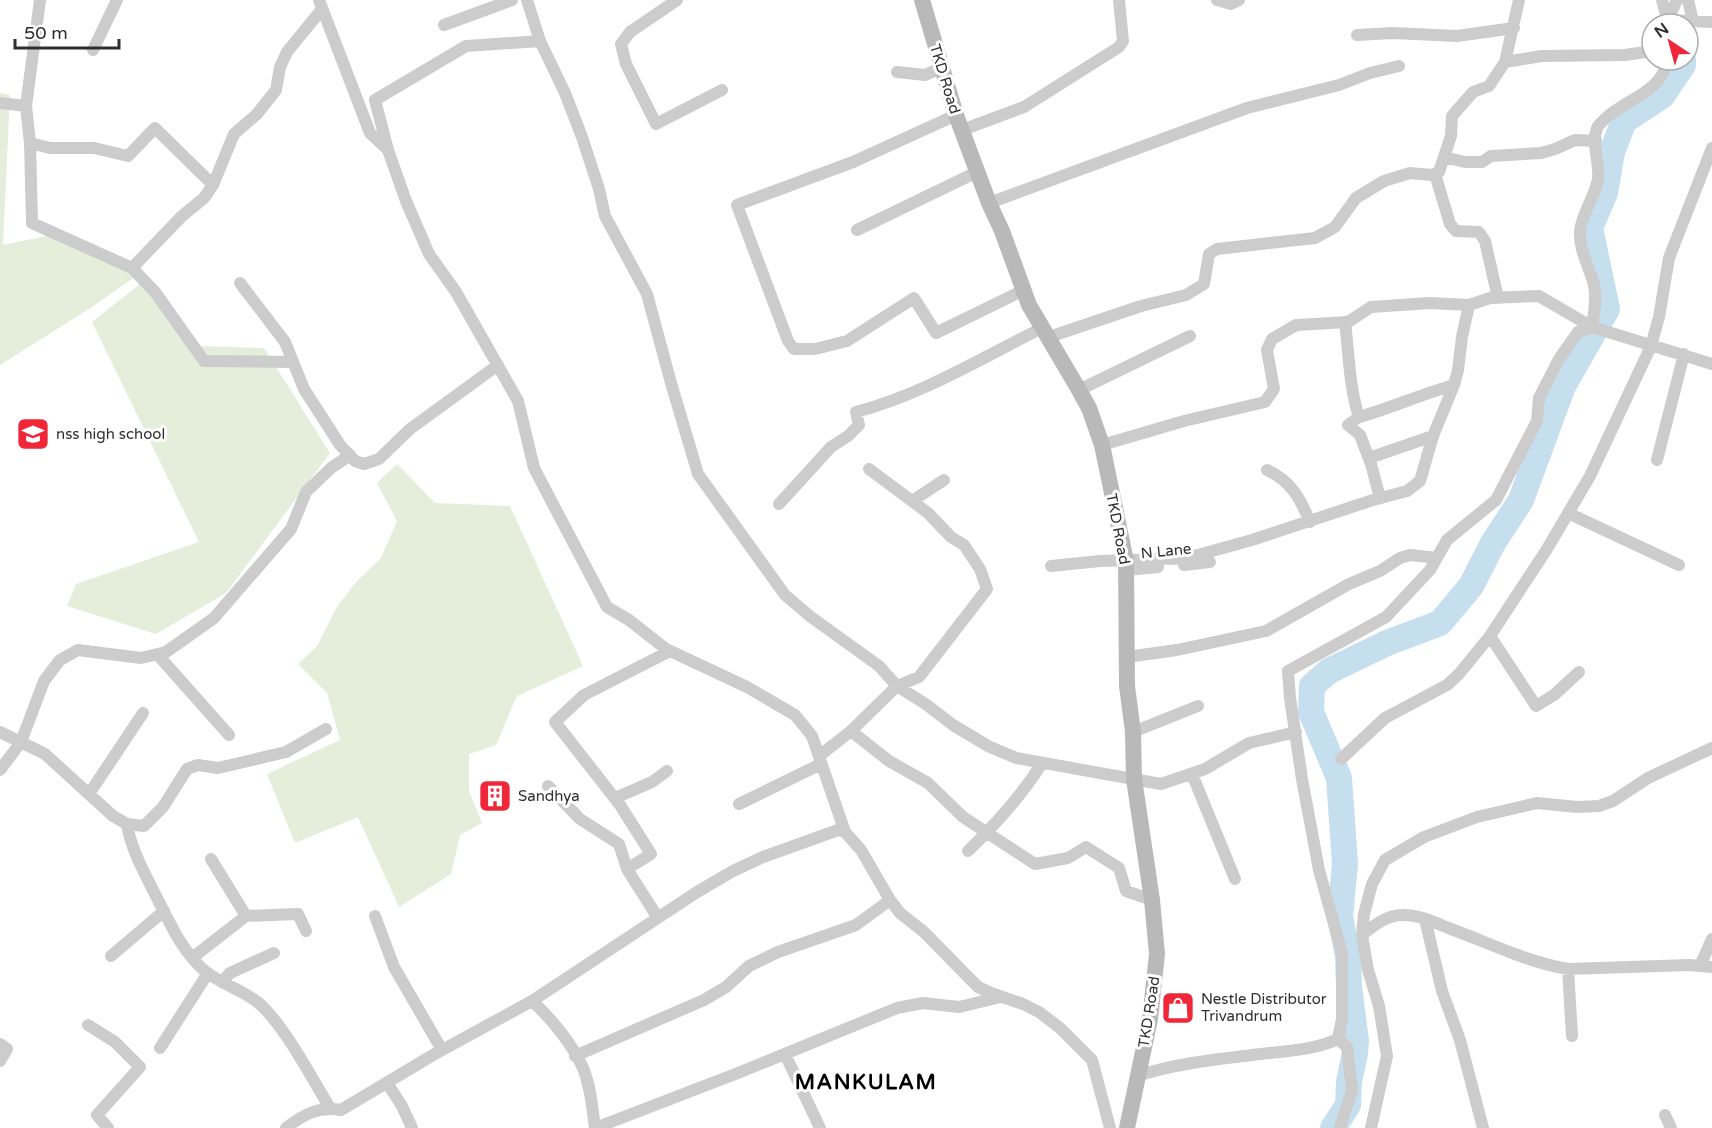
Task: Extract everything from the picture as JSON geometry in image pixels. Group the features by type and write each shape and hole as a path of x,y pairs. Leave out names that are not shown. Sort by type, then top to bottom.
{"street":[{"path":"40,0 26,106 30,143 32,223 132,268 155,292 204,361 293,362"},
{"path":"93,50 117,0"},
{"path":"444,25 512,0"},
{"path":"527,0 540,41 565,93 582,137 605,216 647,294 698,474 785,595 811,617 879,666 897,686 953,725 988,746 1016,758 1161,784 1205,769 1249,743 1296,732"},
{"path":"676,0 630,32 621,44 626,64 656,124 722,90"},
{"name":"TKD Road","path":"922,0 959,122 1024,290 1045,333 1089,408 1102,445 1126,566 1127,686 1133,732 1134,779 1152,900 1157,954 1150,1019 1127,1128"},
{"path":"1024,290 936,333 914,298 847,341 815,349 794,349 788,341 737,206 959,122 1024,107 1119,47 1123,41 1119,0"},
{"path":"1217,0 1231,4 1239,0"},
{"path":"779,504 831,447 848,436 859,425 856,412 932,383 1045,333 1186,295 1204,284 1209,254 1217,249 1316,238 1335,227 1356,198 1384,181 1410,172 1432,175 1440,172 1451,136 1452,116 1473,92 1489,86 1505,62 1519,0"},
{"path":"320,4 370,133 388,150"},
{"path":"132,268 182,216 204,198 213,185 234,134 257,114 276,90 280,67 287,51 320,4"},
{"path":"1357,35 1394,33 1456,36 1514,28"},
{"path":"540,41 466,46 375,100 388,150 406,201 429,254 456,292 518,401 534,468 607,607 629,620 670,651 747,687 795,715 812,736 844,832 861,850 890,900 900,913 924,932 978,987 1039,1012 1060,1028 1092,1060 1110,1128"},
{"path":"1505,62 1542,56 1640,53"},
{"path":"989,203 1247,108 1339,85 1370,73 1399,66"},
{"path":"897,72 925,75 941,68"},
{"path":"1592,327 1595,304 1594,285 1586,264 1580,231 1598,178 1597,128 1614,110 1643,94 1658,81 1663,72"},
{"path":"0,103 26,106"},
{"path":"30,143 50,148 94,148 128,156 155,128 213,185"},
{"path":"1444,157 1465,162 1482,162 1491,156 1540,153 1575,140 1596,141"},
{"path":"1341,759 1385,718 1447,685 1459,674 1490,636 1568,513 1590,476 1650,346 1659,317 1669,258 1712,148"},
{"path":"857,230 977,172"},
{"path":"1435,174 1450,224 1456,231 1479,232 1485,241 1498,298"},
{"path":"240,283 285,342 304,389 340,445 355,460 364,464 379,459 410,429 498,365"},
{"path":"1102,445 1162,427 1264,402 1274,389 1267,350 1272,339 1296,325 1345,322 1371,307 1430,303 1469,305 1498,298 1539,296 1592,327 1712,363"},
{"path":"1052,566 1100,561 1126,566 1187,558 1407,491 1420,481 1433,436 1454,385 1463,327 1469,305"},
{"path":"1345,322 1350,380 1359,417"},
{"path":"1338,1039 1342,1019 1342,953 1318,870 1302,779 1288,671 1386,617 1430,570 1447,540 1496,500 1537,421 1539,398 1559,359 1578,332 1592,327"},
{"path":"1079,390 1190,336"},
{"path":"1657,460 1684,354"},
{"path":"1380,498 1360,435 1348,425 1359,417 1454,385"},
{"path":"1369,458 1433,436"},
{"path":"0,770 21,742 44,681 60,660 78,650 141,658 166,652 214,618 291,529 306,492 331,468 350,455"},
{"path":"739,804 820,760 897,686 920,677 987,589 981,569 964,545 951,537 928,513 869,470"},
{"path":"1267,470 1282,477 1302,502 1310,522"},
{"path":"912,501 944,480"},
{"path":"1568,513 1679,565"},
{"path":"1127,657 1177,650 1266,631 1350,584 1380,571 1400,558 1410,555 1437,558"},
{"name":"N Lane","path":"1126,566 1210,562"},
{"path":"1490,636 1536,706 1554,695 1579,672"},
{"path":"627,869 651,854 615,798 555,722 584,695 670,651"},
{"path":"157,654 229,735"},
{"path":"1133,732 1198,706"},
{"path":"89,794 143,713"},
{"path":"0,732 45,754 113,816 127,824 144,826 164,807 187,769 198,765 218,768 286,752 326,729"},
{"path":"851,731 889,761 928,783 963,817 1035,864 1068,858 1086,847 1119,868 1126,891 1152,900"},
{"path":"1371,1128 1387,1056 1379,1006 1368,970 1362,935 1364,914 1372,884 1385,860 1424,837 1477,817 1537,803 1577,807 1599,806 1613,801 1648,778 1712,748"},
{"path":"968,850 987,832 1032,780 1042,764"},
{"path":"615,798 652,782 667,771"},
{"path":"1192,774 1235,879"},
{"path":"548,786 580,819 620,844 627,869 658,918"},
{"path":"127,824 132,847 180,942 192,958 208,973 261,1005 286,1037 330,1108"},
{"path":"286,1128 317,1109 341,1110 442,1050 532,1001 733,871 827,834 844,832"},
{"path":"211,860 246,916"},
{"path":"575,1056 704,1000 726,987 749,966 778,952 856,926 890,900"},
{"path":"111,956 164,911"},
{"path":"192,958 246,916 298,914 306,931"},
{"path":"1362,935 1377,922 1402,915 1425,919 1503,950 1568,969 1706,967 1712,939"},
{"path":"375,916 394,967 442,1050"},
{"path":"1425,919 1442,991 1460,1040 1483,1128"},
{"path":"222,982 230,973 274,953"},
{"path":"1568,969 1572,1036"},
{"path":"160,1048 208,973"},
{"path":"532,1001 546,1014 583,1068 595,1128 897,1008 923,1003 959,1007 1002,997"},
{"path":"88,1025 116,1042 140,1067 97,1115 108,1128"},
{"path":"1137,1076 1200,1061 1324,1046 1338,1039"},
{"path":"1338,1039 1347,1047 1352,1090 1340,1128"},
{"path":"0,1044 7,1049 0,1061"},
{"path":"785,1054 820,1128"},
{"path":"387,1083 402,1106 411,1128"},
{"path":"1665,1115 1671,1128"}],"green space":[{"path":"0,93 10,95 3,245 56,234 136,276 89,309 0,365"},
{"path":"145,280 200,346 264,348 330,453 226,593 156,634 67,606 76,584 199,542 92,322"},
{"path":"397,464 435,503 510,506 583,666 517,696 496,745 469,754 469,791 482,823 460,835 451,874 399,907 358,817 295,843 267,774 340,740 327,693 298,664 317,646 337,607 355,583 381,558 397,521 377,483"}],"waterway":[{"path":"1333,1128 1348,1105 1349,1082 1356,1041 1349,987 1348,956 1340,917 1345,864 1339,778 1311,712 1312,686 1329,671 1387,643 1440,623 1471,586 1493,543 1521,500 1563,386 1607,309 1590,228 1605,193 1612,152 1624,121 1662,96 1678,72"}],"place":[{"name":"nss high school","path":"33,434"},
{"name":"Sandhya","path":"495,796"},
{"name":"Nestle Distributor Trivandrum","path":"1178,1008"}],"district":[{"name":"MANKULAM","path":"866,1082"}]}
